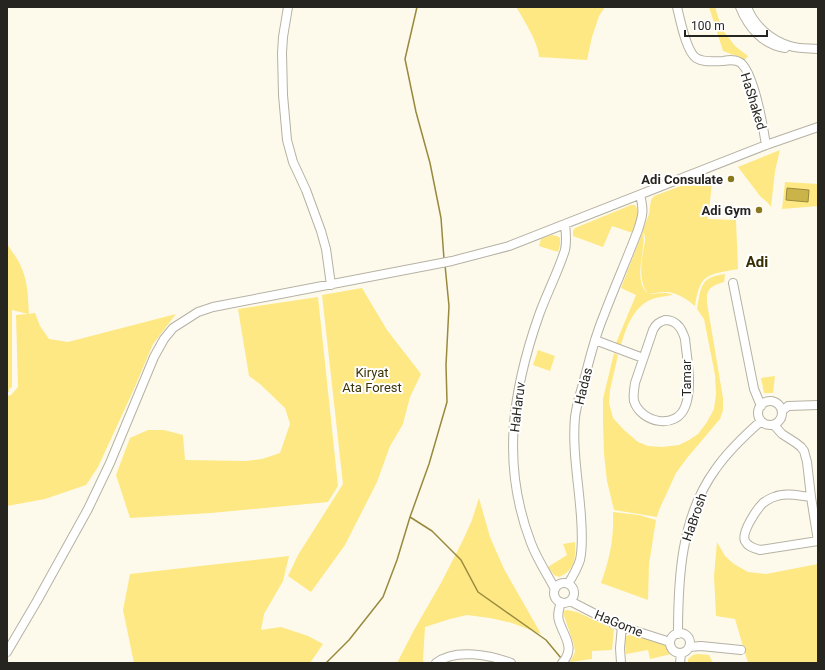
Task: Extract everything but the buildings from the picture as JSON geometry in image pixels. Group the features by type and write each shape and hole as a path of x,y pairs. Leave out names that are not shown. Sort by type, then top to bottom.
{"street":[{"path":"288,7 282,53 283,95 287,140 293,162 322,231 331,285"},
{"name":"HaShaked","path":"677,7 687,43 696,58 711,62 729,60 737,61 746,69 756,98 766,145"},
{"path":"740,7 749,24 768,42 783,48 818,49"},
{"path":"747,7 754,20 765,32 780,42 800,48"},
{"path":"7,652 88,509 110,463 154,357 164,339 173,328 198,312 213,307 452,261 509,246 766,145 818,127"},
{"name":"Hadas","path":"568,584 576,570 580,558 582,541 581,508 574,454 574,437 579,397 603,316 642,218 643,210 640,195"},
{"name":"HaHaruv","path":"555,589 531,545 524,524 516,490 513,468 513,446 516,405 521,377 537,320 565,250 565,224"},
{"path":"733,283 754,389 761,406"},
{"name":"Tamar","path":"665,320 670,320 679,326 685,339 689,388 686,405 678,416 664,422 654,420 647,417 636,406 633,392 643,358 655,326 665,320"},
{"path":"595,340 643,358"},
{"path":"772,401 780,407 782,411 781,419 774,425 770,426 761,421 758,413 764,403 772,401"},
{"path":"782,411 788,406 818,404"},
{"name":"HaBrosh","path":"678,634 678,592 683,550 698,500 715,469 739,441 761,421"},
{"path":"774,425 782,434 801,446 804,451 807,462 818,541 760,550 749,546 745,542 745,531 752,517 762,504 778,495 787,494 811,497"},
{"path":"562,584 568,584 574,592 572,599 566,603 558,601 555,595 555,589 562,584"},
{"name":"HaGome","path":"570,601 607,620 670,642"},
{"path":"561,602 558,613 559,621 569,646 568,654 562,663"},
{"path":"621,663 620,639 622,626"},
{"path":"678,634 684,634 688,638 690,644 686,651 681,653 673,650 670,645 673,636 678,634"},
{"path":"689,647 701,646 741,650"},
{"path":"680,663 681,653"},
{"path":"436,663 458,654 499,658 511,663"}],"green space":[{"path":"516,7 605,7 599,16 592,37 587,60 539,57 534,38"},
{"path":"709,7 715,7 722,29 735,46 748,56 744,61 739,57 723,51"},
{"path":"780,150 775,171 771,207 760,196 738,167"},
{"path":"713,174 708,219 736,220 738,269 707,277 699,287 695,306 685,298 674,293 664,292 649,294 664,293 673,295 652,299 640,307 628,325 621,345 616,343 636,295 621,288 649,214 651,200 654,196","holes":["643,232 645,239 641,272 643,285 649,294 644,288 641,281 640,273 644,239"]},
{"path":"785,182 818,184 818,206 782,209"},
{"path":"631,205 635,205 638,212 638,219 633,233 612,226 603,247 573,236 573,231 575,228"},
{"path":"552,235 560,238 558,252 539,246 541,239"},
{"path":"7,244 19,262 24,274 29,314 35,313 40,326 49,339 68,342 176,314 153,344 98,467 86,485 45,499 7,506 7,396 11,395 18,387 16,315 28,314 12,310 12,387 9,389 9,392 7,392"},
{"path":"725,274 724,282 712,287 707,294 707,303 723,398 723,410 720,419 676,473 657,517 614,510 607,481 604,454 603,399 614,353 618,355 610,390 609,403 613,418 624,430 638,442 648,446 662,447 679,445 698,434 714,409 716,394 715,375 704,319 697,309 703,284 717,275"},
{"name":"Kiryat Ata Forest","path":"362,288 387,330 421,374 410,397 403,424 390,446 377,482 345,545 311,592 288,576 298,555 343,484 322,295"},
{"path":"318,297 338,486 328,502 211,513 130,518 116,475 130,438 148,430 164,430 183,435 185,460 246,461 262,459 280,453 290,424 285,408 260,384 249,376 238,309"},
{"path":"538,350 555,356 550,371 533,365"},
{"path":"775,376 773,393 764,393 761,378"},
{"path":"479,498 490,537 504,569 541,634 512,623 467,615 425,627 424,663 397,663 463,540 472,520"},
{"path":"613,512 639,515 656,520 649,564 648,600 601,583 611,548"},
{"path":"575,542 575,559 571,568 559,577 554,575 548,567 567,555 563,544"},
{"path":"717,542 725,556 734,564 748,572 766,574 818,564 818,663 748,663 735,619 716,616 714,576"},
{"path":"289,556 283,581 264,614 261,630 281,627 308,636 323,644 310,663 134,663 123,610 130,574"},
{"path":"567,610 577,612 614,629 612,650 592,651 592,659 570,662 575,652 564,616 564,611"},
{"path":"630,635 661,642 666,645 671,654 650,659 648,650 626,654 625,639 626,636"},
{"path":"697,654 709,655 713,663 688,663 688,659"}],"shaded area":[{"path":"787,188 809,190 808,202 786,200"}],"waterway":[{"path":"417,7 405,59 416,112 430,163 441,218 444,259"},
{"path":"326,663 349,640 383,597 429,464 447,402 446,365 449,306 445,265"},
{"path":"410,517 432,531 461,560 478,592 546,640 561,658"}],"place":[{"name":"Adi Consulate","path":"731,179"},
{"name":"Adi Gym","path":"759,210"}],"district":[{"name":"Adi","path":"757,262"}]}
